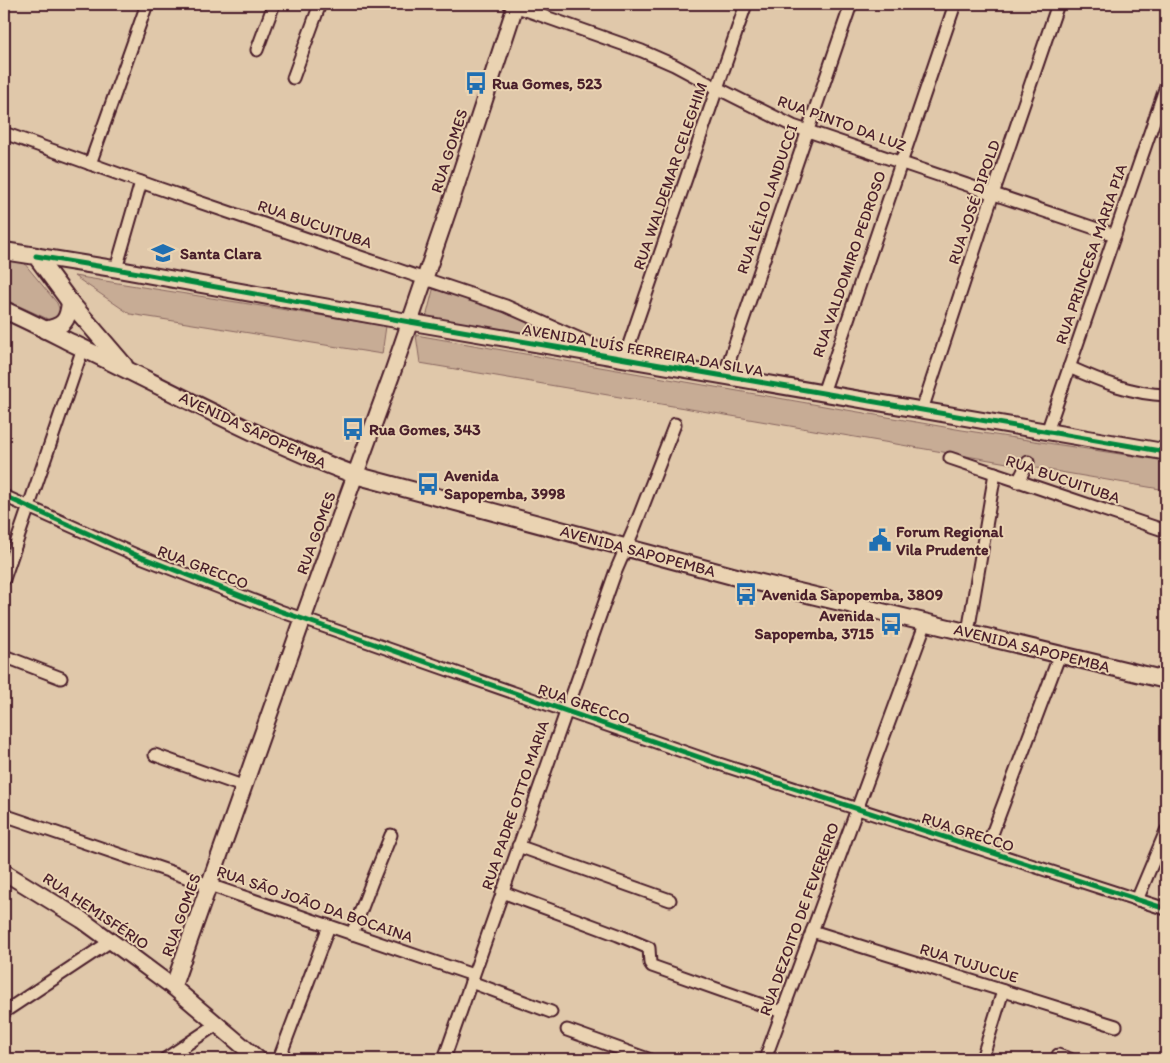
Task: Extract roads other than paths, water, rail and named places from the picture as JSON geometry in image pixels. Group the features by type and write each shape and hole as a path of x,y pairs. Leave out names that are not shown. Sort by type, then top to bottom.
{"main road":[{"path":"4,250 36,256"},
{"name":"AVENIDA SAPOPEMBA","path":"36,256 70,302 128,370"},
{"path":"45,330 58,327 64,322 68,316 70,302"},
{"name":"AVENIDA SAPOPEMBA","path":"4,310 217,414 301,453 355,475 740,578 1166,680"}],"street":[{"path":"90,164 147,4"},
{"path":"257,50 274,4"},
{"path":"293,78 320,4"},
{"name":"RUA PINTO DA LUZ","path":"514,4 642,51 807,131 1115,235"},
{"name":"RUA GOMES","path":"173,987 425,279 514,4"},
{"name":"RUA WALDEMAR CELEGHIM","path":"617,358 717,88 746,4"},
{"name":"RUA LÉLIO LANDUCCI","path":"724,376 851,4"},
{"name":"RUA VALDOMIRO PEDROSO","path":"823,393 955,4"},
{"name":"RUA JOSÉ DIPOLD","path":"922,410 1058,4"},
{"name":"RUA PRINCESA MARIA PIA","path":"1047,432 1115,235 1163,109 1166,86"},
{"name":"RUA BUCUITUBA","path":"4,133 140,182 506,306 587,342 617,358"},
{"path":"36,256 116,269 140,182"},
{"name":"AVENIDA LUÍS FERREIRA DA SILVA","path":"116,269 410,322 1166,452"},
{"path":"4,579 83,348"},
{"path":"1069,367 1097,380 1130,390 1153,395 1166,395"},
{"name":"RUA PADRE OTTO MARIA","path":"444,1059 614,574 634,529 675,424"},
{"name":"RUA BUCUITUBA","path":"950,458 1166,531"},
{"path":"1018,482 1028,462"},
{"path":"968,632 994,473"},
{"name":"RUA GRECCO","path":"4,496 136,555 303,619 713,762 1166,909"},
{"name":"RUA DEZOITO DE FEVEREIRO","path":"765,1059 926,622"},
{"path":"986,850 1060,654"},
{"path":"4,656 61,678"},
{"path":"155,755 245,787"},
{"name":"RUA SÃO JOÃO DA BOCAINA","path":"4,815 352,934 472,978 551,1012"},
{"path":"1137,900 1166,831"},
{"path":"352,934 391,835"},
{"path":"518,846 670,900"},
{"name":"RUA HEMISFÉRIO","path":"4,872 82,920 111,941 173,987 258,1059"},
{"path":"502,892 649,948 652,966 782,1012"},
{"path":"279,1059 329,926"},
{"name":"RUA TUJUCUE","path":"812,931 1116,1026"},
{"path":"4,1012 111,941"},
{"path":"982,1059 1003,991"},
{"path":"165,1059 217,1024"},
{"path":"567,1030 648,1059"},
{"path":"1058,1055 1070,1059"}],"place":[{"name":"Rua Gomes, 523","path":"476,83"},
{"name":"Santa Clara","path":"163,253"},
{"name":"Rua Gomes, 343","path":"353,429"},
{"name":"Avenida Sapopemba, 3998","path":"428,484"},
{"name":"Forum Regional Vila Prudente","path":"880,540"},
{"name":"Avenida Sapopemba, 3809","path":"746,594"},
{"name":"Avenida Sapopemba, 3715","path":"891,624"}]}
